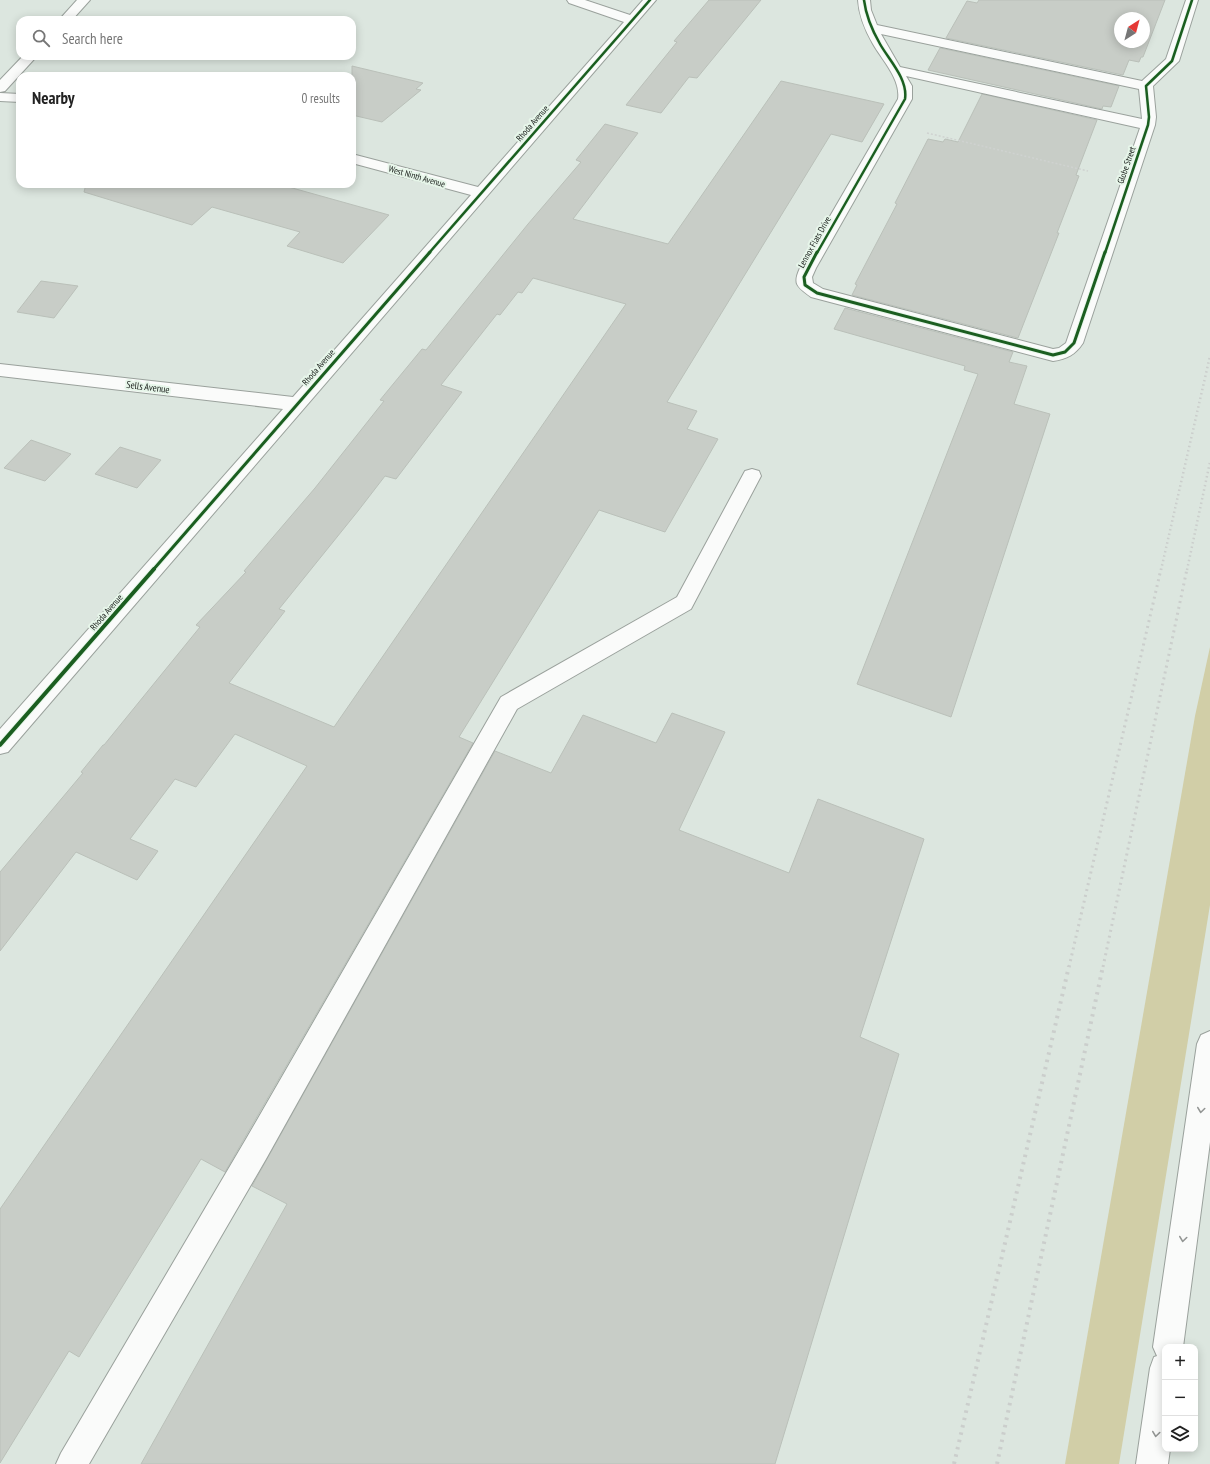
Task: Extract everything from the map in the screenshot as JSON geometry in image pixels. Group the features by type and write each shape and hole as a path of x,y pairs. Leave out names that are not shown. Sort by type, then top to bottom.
{"street":[{"path":"68,16 84,0"},
{"path":"573,0 632,20"},
{"name":"Rhoda Avenue","path":"0,745 650,0"},
{"name":"Lennox Flats Drive","path":"864,0 864,8 872,28 906,86 905,99 808,268 804,277 805,285 817,293 1038,352 1053,355 1063,354 1070,349 1074,343"},
{"path":"872,28 1146,86 1148,82 1172,61 1192,0"},
{"path":"0,88 26,60"},
{"path":"897,70 1148,125"},
{"name":"Globe Street","path":"1074,343 1148,125 1149,117 1146,86"},
{"path":"0,96 16,98"},
{"name":"West Ninth Avenue","path":"356,159 482,193"},
{"name":"Sells Avenue","path":"0,370 296,404"},
{"path":"72,1464 256,1149 509,703 684,603 752,476"},
{"path":"1168,1344 1210,1044"},
{"path":"1152,1464 1163,1380"}],"path":[{"path":"927,133 1088,171"}],"shaded area":[{"path":"1210,647 1210,905 1119,1464 1065,1464 1195,716"}],"building":[{"path":"709,0 761,0 697,78 689,77 661,113 626,105 677,42 674,41"},
{"path":"979,0 1165,0 1150,39 1150,12 1114,12 1114,48 1146,48 1139,62 1129,60 1123,75 946,38 967,1 977,3"},
{"path":"940,48 1119,86 1111,107 1103,106 1102,109 928,70"},
{"path":"352,66 423,83 416,89 421,90 382,122 356,116 356,72 352,72"},
{"path":"781,81 884,104 862,142 831,134 667,402 697,411 687,429 718,439 665,532 599,510 459,737 473,743 225,1172 201,1159 79,1357 69,1351 0,1463 0,1209 307,766 235,734 196,787 175,779 130,839 158,851 137,880 76,852 0,951 0,872 83,773 81,772 200,627 196,625 246,572 244,571 315,488 384,401 380,400 422,349 426,350 528,224 581,162 576,160 605,124 638,133 573,219 668,244","holes":["533,278 626,304 334,727 229,683 285,611 279,609 385,476 396,479 462,392 441,385 497,314 500,315 518,292 522,293"]},
{"path":"982,94 1097,120 1076,175 1079,176 1057,233 1059,233 1018,338 852,295 857,285 855,284 897,204 895,203 928,139 943,142 945,139 958,142"},
{"path":"85,188 292,188 389,215 343,263 287,246 300,232 212,207 192,225 84,192"},
{"path":"41,281 78,286 54,318 17,312"},
{"path":"845,308 1013,352 1009,362 1027,366 1014,404 1050,414 951,717 857,684 978,374 964,370 965,366 834,329"},
{"path":"31,440 71,454 45,481 4,468"},
{"path":"120,447 161,460 137,488 95,474"},
{"path":"672,713 725,732 679,830 789,873 818,799 924,839 860,1037 899,1054 775,1464 141,1464 287,1204 252,1186 495,751 551,773 583,715 656,743"}],"railway":[{"path":"1161,570 1210,356"},
{"path":"1187,570 1210,462"},
{"path":"1069,967 1161,569"},
{"path":"1103,967 1187,569"},
{"path":"954,1464 1069,966"},
{"path":"997,1464 1103,966"}],"cycle path":[{"path":"0,745 650,0"},
{"path":"864,0 868,21 873,32 905,86 905,99 808,268 804,277 805,285 817,293 1053,355 1065,352 1070,349 1074,343 1148,125 1149,117 1146,86 1172,61 1192,0"}]}
